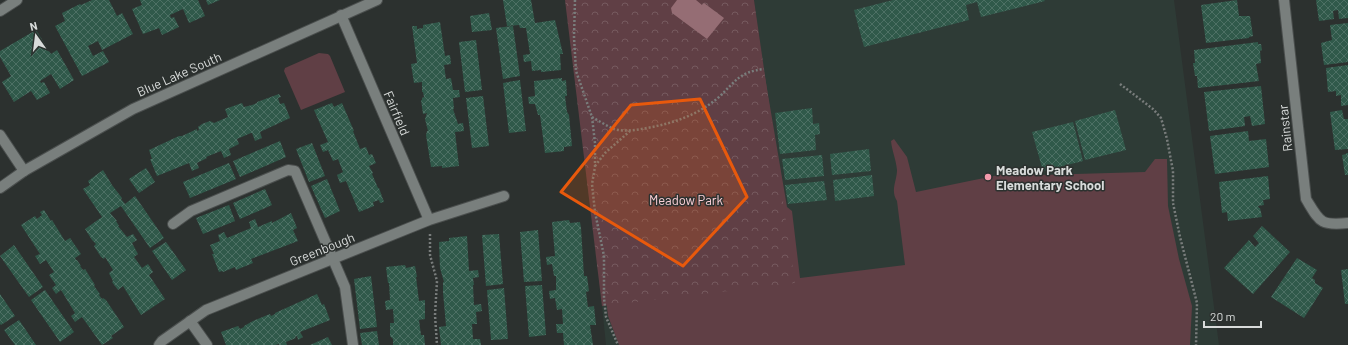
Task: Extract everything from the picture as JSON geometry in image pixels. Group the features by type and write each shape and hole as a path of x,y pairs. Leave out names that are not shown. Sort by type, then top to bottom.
{"street":[{"path":"0,11 17,0"},
{"name":"Blue Lake South","path":"0,188 24,171 133,109 377,0"},
{"name":"Rainstar","path":"1284,0 1306,199 1317,218 1330,225 1348,223"},
{"name":"Fairfield","path":"341,15 429,220"},
{"path":"0,135 24,171"},
{"path":"173,224 191,211 288,170 295,171 345,287 354,345"},
{"name":"Greenbough","path":"158,345 206,310 429,220 504,196"},
{"path":"190,321 207,345"}],"path":[{"path":"575,0 574,37 576,71 592,117 595,143 595,167 592,184 595,212 604,256 603,277 606,316 618,345"},
{"path":"592,117 614,129 630,131 669,124 700,110 719,97 731,84 747,72 764,69"},
{"path":"1120,84 1153,108 1161,118 1167,139 1173,171 1175,210 1180,237 1197,303 1196,345"},
{"path":"595,167 605,153 630,131"},
{"path":"429,220 430,255 437,280 435,315 437,345"}],"highlighted area":[{"path":"700,99 747,197 683,266 561,192 631,105"}],"shaded area":[{"path":"677,0 696,0 702,5 704,3 724,18 707,39 672,13 671,8"},
{"name":"Meadow Park Elementary School","path":"754,0 1174,0 1219,345 606,345 602,306 794,283"}],"green space":[{"name":"Meadow Park","path":"565,0 754,0 795,283 602,306"},
{"path":"319,53 328,54 330,56 345,92 301,110 284,71 285,68"},
{"path":"764,71 787,207 792,211 800,278 905,265 897,201 894,193 897,170 891,141 894,139 907,157 916,192 1037,167 1040,175 1145,172 1155,159 1167,159 1168,206 1179,259 1192,306 1190,345 619,345 608,316 604,284"}],"building":[{"path":"92,0 109,0 117,16 122,13 133,34 102,50 98,41 88,46 93,56 103,51 109,62 82,76 55,26 65,21 62,13"},
{"path":"140,0 198,0 205,16 189,23 183,9 170,15 171,18 174,17 179,27 162,35 159,28 143,34 132,9 142,5"},
{"path":"206,0 220,0 208,5"},
{"path":"503,0 531,0 535,23 555,20 563,54 560,54 561,70 541,72 541,70 532,71 531,61 524,62 523,55 530,54 526,28 520,28 519,25 507,26"},
{"path":"893,0 1045,1 981,17 977,2 966,5 969,20 864,47 854,10"},
{"path":"1237,0 1239,16 1250,16 1253,36 1249,38 1206,43 1201,5"},
{"path":"1316,0 1348,0 1348,18 1339,19 1338,10 1333,11 1334,19 1319,21"},
{"path":"489,13 492,30 472,32 470,16"},
{"path":"440,22 445,56 450,55 451,64 444,65 446,79 451,78 453,90 459,90 460,97 453,98 453,109 458,124 463,123 464,131 455,132 459,166 442,168 442,166 431,167 426,135 428,131 425,119 427,113 423,114 421,100 424,97 422,92 422,82 414,83 411,64 417,63 412,26 417,26 417,29 423,28 423,25"},
{"path":"1348,23 1348,62 1324,65 1321,43 1332,40 1330,25"},
{"path":"513,26 520,76 503,79 496,28"},
{"path":"36,30 51,54 57,50 74,80 60,89 51,74 40,81 41,83 44,82 50,93 37,100 31,91 14,102 2,82 11,76 0,57 0,51"},
{"path":"476,40 482,90 465,92 459,42"},
{"path":"1258,42 1258,44 1261,44 1262,50 1260,51 1261,63 1256,64 1259,81 1198,88 1197,76 1195,76 1193,63 1195,63 1194,50"},
{"path":"1348,65 1348,105 1341,106 1341,95 1336,96 1336,91 1328,92 1326,68"},
{"path":"562,78 562,81 566,80 567,96 565,96 567,112 569,115 572,146 564,147 564,151 545,153 540,115 538,115 535,104 529,104 528,97 535,96 534,81"},
{"path":"520,80 526,131 509,133 503,83"},
{"path":"1261,86 1265,124 1252,126 1250,116 1244,117 1245,126 1209,131 1204,92"},
{"path":"279,94 281,97 278,98 280,104 284,103 290,118 260,132 262,138 255,141 251,133 237,139 239,144 229,149 231,155 224,158 221,151 206,157 207,158 197,163 199,168 192,171 189,163 157,176 150,159 152,159 149,150 197,129 197,131 199,130 198,127 202,124 210,121 214,123 228,117 225,109 242,103 244,107 252,105"},
{"path":"483,96 489,146 472,148 466,98"},
{"path":"332,103 334,107 342,103 360,149 366,147 369,155 372,154 376,163 369,166 384,202 380,203 379,200 373,202 374,206 359,212 346,181 340,183 337,175 343,172 338,159 333,161 328,150 323,152 320,145 328,142 314,110"},
{"path":"812,108 813,124 819,123 820,134 815,135 816,150 780,154 775,113"},
{"path":"1115,110 1126,150 1085,160 1075,121"},
{"path":"1342,110 1344,119 1348,119 1348,149 1335,150 1330,112"},
{"path":"1073,122 1083,161 1043,171 1032,132"},
{"path":"1248,131 1249,141 1266,139 1269,167 1215,174 1210,136"},
{"path":"280,141 286,157 240,177 233,161"},
{"path":"312,143 325,176 309,182 296,149"},
{"path":"869,149 871,171 832,175 830,154"},
{"path":"1348,153 1348,175 1345,175 1342,155"},
{"path":"822,155 824,176 785,180 782,159"},
{"path":"229,163 236,179 190,198 183,182"},
{"path":"146,168 155,182 139,193 129,179"},
{"path":"103,170 125,204 135,196 164,238 150,248 121,206 110,213 127,237 133,234 137,240 132,243 138,254 134,257 142,268 148,264 153,272 149,275 165,299 141,315 123,286 118,290 112,282 113,281 109,273 113,270 105,257 104,259 101,257 94,246 96,244 85,229 102,217 83,189 90,185 88,181"},
{"path":"872,175 874,196 835,201 833,180"},
{"path":"1268,176 1270,199 1263,200 1264,205 1258,206 1262,217 1228,221 1227,212 1222,213 1219,182"},
{"path":"327,179 340,211 325,218 311,186"},
{"path":"824,181 827,200 788,204 785,185"},
{"path":"265,189 272,205 240,219 233,203"},
{"path":"229,205 235,221 203,234 196,218"},
{"path":"44,210 65,241 70,238 81,254 75,258 76,260 83,270 85,269 100,294 99,295 102,299 103,298 106,300 124,327 111,336 113,338 102,345 82,317 75,322 71,316 75,313 61,290 56,294 52,288 56,285 49,275 54,272 46,260 40,264 35,256 40,254 21,225 35,216 37,219 42,215 40,212"},
{"path":"291,213 297,228 293,230 298,241 251,259 253,263 236,270 235,267 219,272 210,245 220,241 218,235 224,232 227,238 251,228 249,222 255,219 258,227 272,221 272,223"},
{"path":"569,220 570,223 580,222 584,276 587,276 589,291 586,292 588,307 594,306 596,325 590,325 593,345 564,345 563,333 557,333 556,324 563,324 562,309 557,310 555,298 550,299 549,291 556,290 556,276 554,276 552,264 547,265 546,257 555,256 552,222"},
{"path":"1262,226 1290,252 1253,294 1224,268 1249,240 1255,247 1259,243 1253,236"},
{"path":"538,230 542,281 524,282 520,232"},
{"path":"499,234 503,284 486,286 482,235"},
{"path":"467,236 469,271 478,270 479,277 473,278 474,305 481,304 482,311 476,312 477,324 472,324 473,339 480,339 481,345 441,345 439,327 446,326 443,292 444,282 440,268 439,242 449,241 449,238"},
{"path":"166,242 186,270 172,280 152,251"},
{"path":"14,245 43,287 29,297 0,256"},
{"path":"1297,258 1317,270 1312,278 1315,280 1315,283 1323,288 1304,318 1271,297"},
{"path":"405,265 406,268 415,266 419,301 425,300 425,319 419,320 421,335 424,335 425,345 393,345 393,339 390,336 390,323 394,323 393,309 386,310 385,301 390,300 386,267"},
{"path":"1348,269 1348,304 1345,304 1341,270"},
{"path":"371,276 377,327 360,329 354,279"},
{"path":"542,285 546,335 529,337 525,286"},
{"path":"504,288 508,339 491,340 487,290"},
{"path":"45,290 74,332 60,342 31,300"},
{"path":"0,294 15,316 1,325 0,324"},
{"path":"317,294 322,305 324,304 330,320 300,332 303,337 298,340 297,336 295,337 296,338 286,342 287,345 226,345 221,332 238,326 240,329 253,321 270,314 271,316"},
{"path":"19,320 36,345 15,345 4,330"},
{"path":"377,331 379,345 362,345 360,333"},
{"path":"328,337 332,345 310,345"}],"place":[{"name":"Meadow Park Elementary School","path":"988,177"}]}
